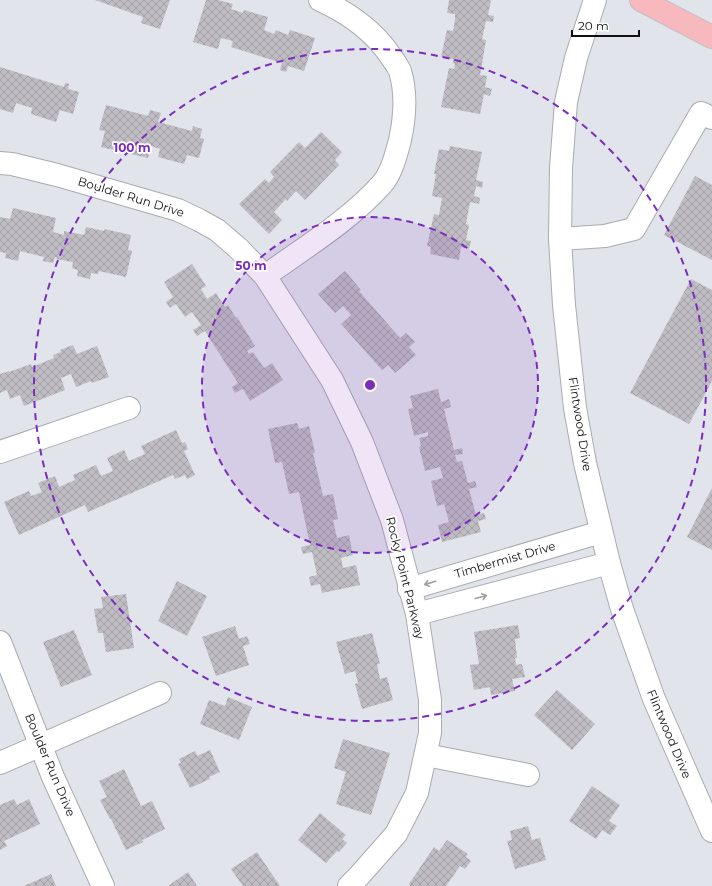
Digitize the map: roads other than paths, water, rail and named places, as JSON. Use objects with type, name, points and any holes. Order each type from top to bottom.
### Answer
[{"type":"main road","points":[[641,0],[712,38]]},
{"type":"street","points":[[265,276],[337,224],[365,201],[383,183],[396,158],[402,132],[405,108],[399,70],[387,51],[373,34],[346,14],[320,0]]},
{"type":"street","name":"Flintwood Drive","points":[[595,0],[576,58],[566,102],[561,168],[560,239],[564,305],[575,408],[585,463],[601,532],[622,609],[654,699],[712,831]]},
{"type":"street","points":[[560,239],[605,236],[634,229],[701,113],[712,118]]},
{"type":"street","name":"Boulder Run Drive","points":[[0,163],[12,164],[57,175],[178,210],[217,230],[238,248],[265,276]]},
{"type":"street","name":"Rocky Point Parkway","points":[[265,276],[332,380],[362,442],[392,520],[417,614],[430,700],[430,732],[417,793],[396,834],[349,886]]},
{"type":"street","points":[[0,452],[129,408]]},
{"type":"street","name":"Timbermist Drive","points":[[409,588],[601,532]]},
{"type":"street","points":[[417,614],[609,563]]},
{"type":"street","name":"Boulder Run Drive","points":[[0,642],[52,777],[104,886]]},
{"type":"street","points":[[0,763],[160,693]]},
{"type":"street","points":[[426,754],[528,775]]}]
